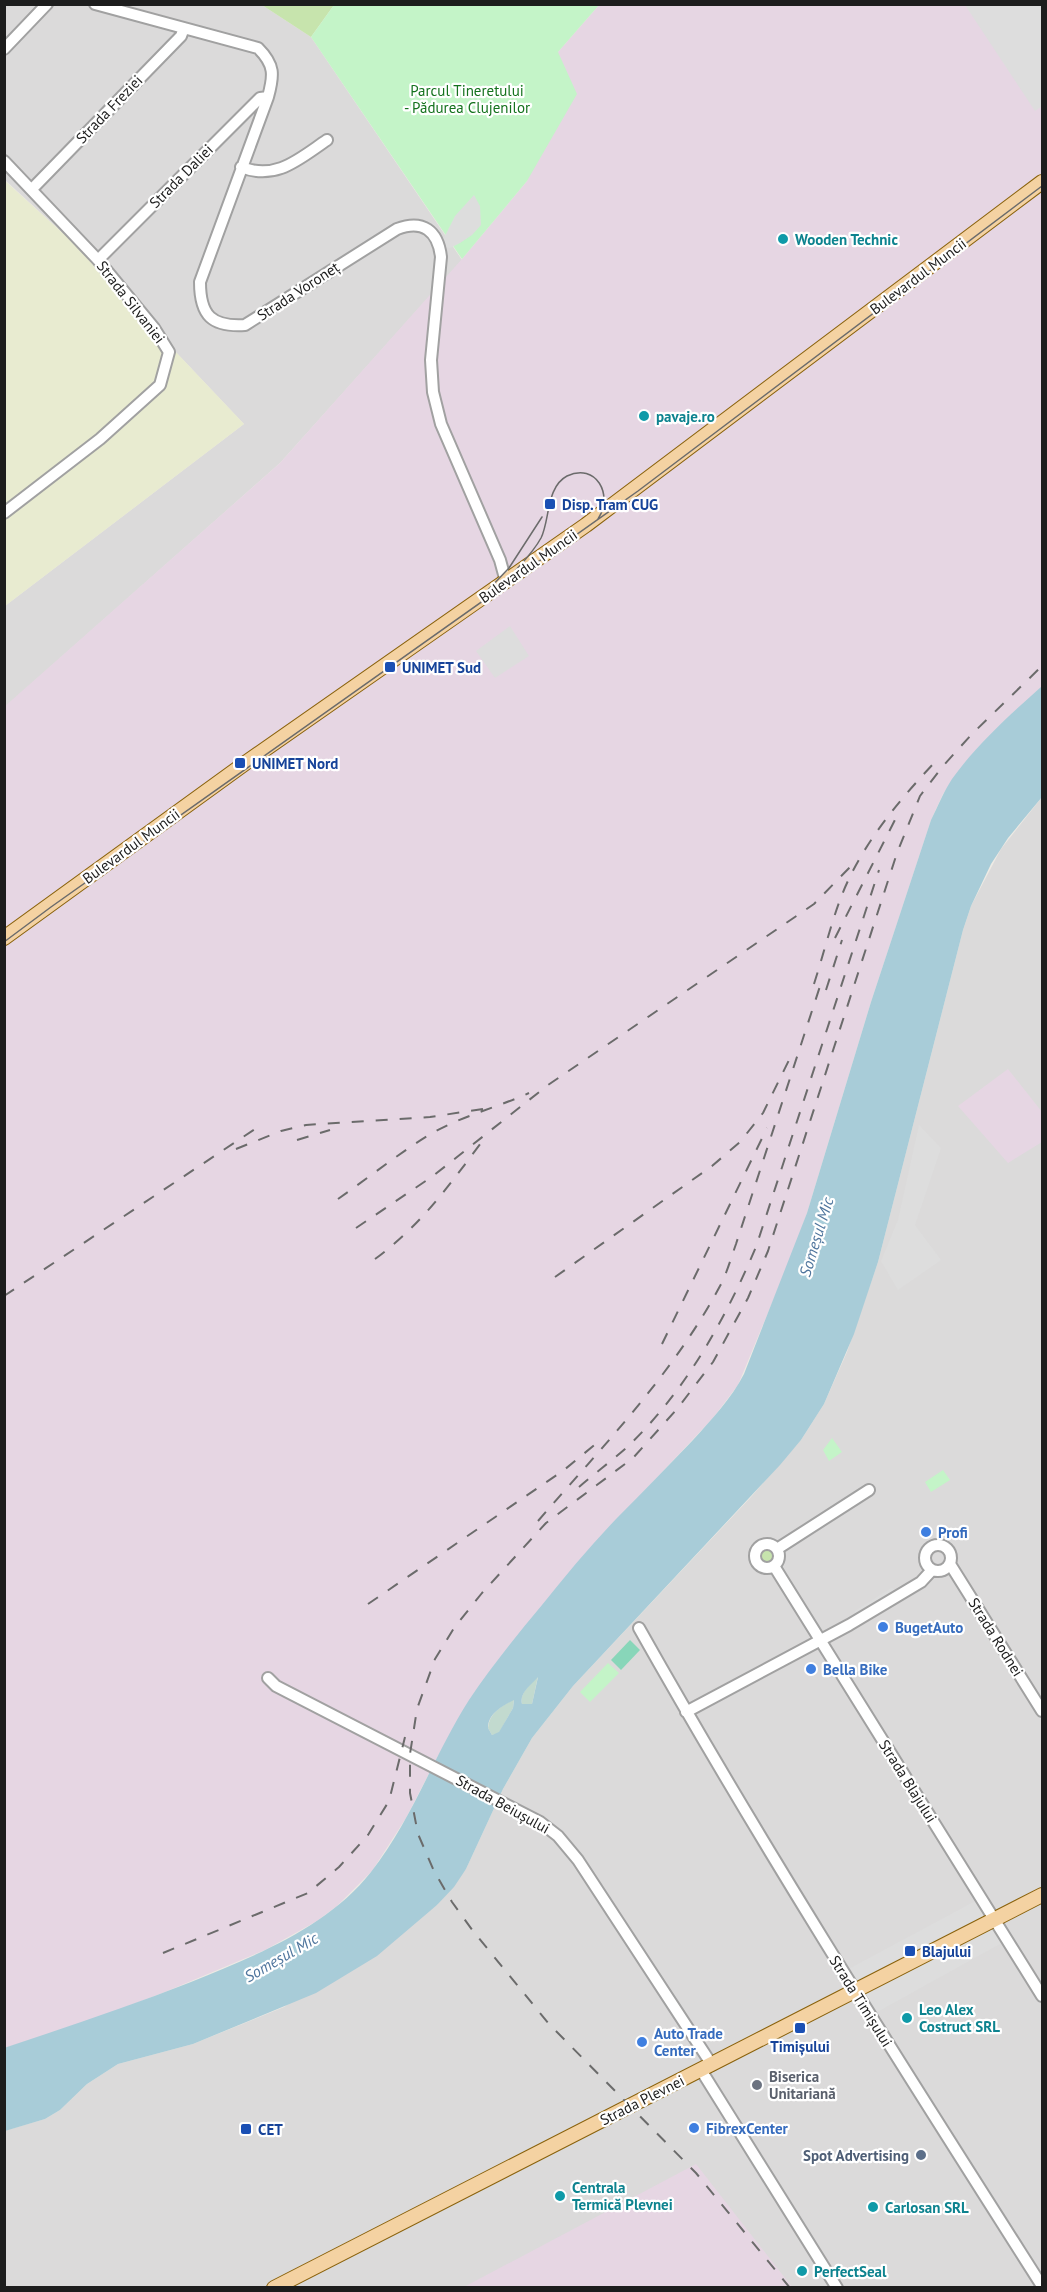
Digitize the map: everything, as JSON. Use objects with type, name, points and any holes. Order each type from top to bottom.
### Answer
[{"type":"main road","name":"Bulevardul Muncii","points":[[4,938],[244,764],[600,515],[1042,182]]},
{"type":"main road","name":"Strada Plevnei","points":[[274,2288],[1042,1895]]},
{"type":"street","points":[[4,49],[47,4]]},
{"type":"street","name":"Strada Voroneț","points":[[95,4],[258,48],[272,67],[272,82],[268,97],[200,282],[200,296],[208,315],[226,326],[245,325],[397,229],[407,225],[418,225],[427,229],[435,237],[440,246],[441,257],[431,360],[433,392],[441,424],[500,560],[506,582]]},
{"type":"street","name":"Strada Freziei","points":[[32,189],[182,36],[184,28]]},
{"type":"street","name":"Strada Daliei","points":[[98,260],[260,98],[268,97]]},
{"type":"street","points":[[241,167],[254,172],[270,172],[286,167],[327,140]]},
{"type":"street","name":"Strada Silvaniei","points":[[4,161],[98,260],[170,352],[160,385],[100,439],[4,513]]},
{"type":"street","name":"Strada Blajului","points":[[869,1490],[777,1549],[765,1544],[758,1548],[755,1555],[756,1563],[762,1568],[774,1566],[1042,1996]]},
{"type":"street","points":[[933,1546],[947,1549],[951,1556],[950,1564],[940,1571],[932,1570],[925,1558],[928,1551],[933,1546]]},
{"type":"street","points":[[774,1566],[779,1556],[777,1549]]},
{"type":"street","name":"Strada Rodnei","points":[[950,1564],[1042,1711]]},
{"type":"street","points":[[686,1712],[821,1641],[921,1582],[932,1570]]},
{"type":"street","name":"Strada Timișului","points":[[639,1628],[686,1712],[854,1991],[1042,2286]]},
{"type":"street","name":"Strada Beiușului","points":[[268,1678],[282,1689],[540,1821],[558,1836],[578,1860],[706,2068],[837,2288]]},
{"type":"shaded area","points":[[5,5],[262,5],[311,37],[462,260],[280,463],[5,707],[5,606],[244,424],[66,236],[5,180]]},
{"type":"shaded area","points":[[599,5],[1042,5],[1042,686],[978,748],[961,768],[943,794],[931,820],[871,1002],[807,1213],[738,1385],[713,1418],[586,1553],[496,1663],[438,1756],[406,1818],[372,1871],[337,1906],[317,1921],[265,1950],[76,2026],[5,2048],[4,707],[280,463],[462,259],[527,181],[558,52]]},
{"type":"shaded area","points":[[965,5],[1042,5],[1042,106],[1035,111]]},
{"type":"shaded area","points":[[474,195],[480,206],[481,225],[460,243],[450,248],[440,246],[455,216]]},
{"type":"shaded area","points":[[510,626],[529,656],[495,678],[476,651]]},
{"type":"shaded area","points":[[1042,797],[1042,2287],[5,2287],[4,2131],[45,2119],[60,2110],[87,2084],[118,2064],[193,2044],[284,2007],[437,1905],[466,1869],[503,1789],[532,1738],[573,1686],[750,1498],[801,1440],[824,1404],[847,1352],[878,1262],[971,906],[1001,849]]},
{"type":"shaded area","points":[[1008,1069],[1042,1112],[1042,1142],[1008,1163],[958,1106]]},
{"type":"shaded area","points":[[919,1125],[941,1148],[915,1225],[941,1260],[898,1290],[881,1261],[898,1220]]},
{"type":"shaded area","points":[[891,1588],[900,1591],[854,1619],[855,1611]]},
{"type":"shaded area","points":[[981,1898],[1007,1940],[870,2016],[843,1972]]},
{"type":"shaded area","points":[[696,2164],[792,2287],[464,2287]]},
{"type":"green space","points":[[262,5],[334,5],[311,37]]},
{"type":"green space","name":"Parcul Tineretului - Pădurea Clujenilor","points":[[334,5],[599,5],[558,52],[577,94],[527,181],[462,259],[311,37]]},
{"type":"green space","points":[[4,180],[66,236],[244,424],[5,606]]},
{"type":"green space","points":[[832,1438],[842,1452],[829,1461],[823,1450]]},
{"type":"green space","points":[[943,1470],[950,1480],[931,1492],[925,1482]]},
{"type":"green space","points":[[764,1549],[770,1549],[774,1556],[770,1563],[764,1563],[760,1559],[760,1553]]},
{"type":"green space","points":[[630,1640],[640,1650],[621,1670],[611,1660]]},
{"type":"green space","points":[[608,1663],[619,1673],[590,1702],[580,1692]]},
{"type":"green space","points":[[538,1676],[532,1704],[522,1704],[524,1692]]},
{"type":"green space","points":[[514,1699],[513,1708],[499,1733],[492,1735],[488,1728],[491,1718],[497,1710]]},
{"type":"water","name":"Someșul Mic","points":[[1042,686],[1042,797],[1008,838],[991,864],[971,906],[878,1262],[854,1334],[824,1404],[801,1440],[573,1686],[532,1738],[503,1789],[466,1869],[454,1887],[437,1905],[377,1956],[316,1993],[193,2044],[118,2064],[87,2084],[60,2110],[45,2119],[5,2131],[4,2048],[145,1999],[240,1962],[312,1924],[354,1891],[386,1852],[399,1831],[456,1721],[495,1663],[588,1549],[693,1440],[733,1392],[744,1374],[807,1213],[871,1002],[931,820],[949,784],[962,766],[995,730]],"holes":[[[538,1677],[532,1704],[522,1704],[522,1696]],[[514,1700],[513,1708],[499,1732],[492,1735],[488,1728],[490,1719],[500,1708]]]},
{"type":"tram line","points":[[4,942],[638,491],[1042,186]]},
{"type":"tram line","points":[[515,571],[541,538],[555,488],[567,476],[586,473],[599,483],[604,500],[598,519]]},
{"type":"tram line","points":[[487,591],[509,568],[542,517]]},
{"type":"railway","points":[[790,2288],[696,2173],[549,2024],[452,1902],[434,1871],[418,1834],[410,1793],[410,1754],[417,1709],[435,1659],[454,1628],[482,1593],[546,1523],[633,1458],[677,1409],[713,1362],[748,1298],[768,1251],[897,853],[920,796],[972,734],[1042,666]]},
{"type":"railway","points":[[814,984],[840,900],[858,862],[894,809],[936,761]]},
{"type":"railway","points":[[835,938],[899,812]]},
{"type":"railway","points":[[356,1228],[433,1176],[548,1085],[814,904],[851,866]]},
{"type":"railway","points":[[579,1487],[625,1449],[666,1404],[701,1355],[731,1302],[756,1247],[879,870]]},
{"type":"railway","points":[[826,990],[842,940]]},
{"type":"railway","points":[[538,1521],[612,1437],[659,1379],[681,1349],[720,1286],[727,1271],[823,977]]},
{"type":"railway","points":[[555,1277],[712,1166],[740,1142],[763,1113],[790,1058]]},
{"type":"railway","points":[[338,1199],[429,1135],[529,1093]]},
{"type":"railway","points":[[236,1149],[281,1131],[306,1125],[430,1117],[483,1109]]},
{"type":"railway","points":[[4,1296],[261,1125]]},
{"type":"railway","points":[[662,1344],[767,1128]]},
{"type":"railway","points":[[297,1140],[330,1130]]},
{"type":"railway","points":[[375,1259],[420,1219],[481,1143]]},
{"type":"railway","points":[[368,1604],[564,1470],[598,1442]]},
{"type":"railway","points":[[163,1953],[308,1893],[339,1867],[368,1835],[389,1801],[405,1737]]},
{"type":"place","name":"Wooden Technic","points":[[783,239]]},
{"type":"place","name":"pavaje.ro","points":[[644,416]]},
{"type":"place","name":"Disp. Tram CUG","points":[[550,504]]},
{"type":"place","name":"UNIMET Sud","points":[[390,667]]},
{"type":"place","name":"UNIMET Nord","points":[[240,763]]},
{"type":"place","name":"Profi","points":[[926,1532]]},
{"type":"place","name":"BugetAuto","points":[[883,1627]]},
{"type":"place","name":"Bella Bike","points":[[811,1669]]},
{"type":"place","name":"Blajului","points":[[910,1951]]},
{"type":"place","name":"Leo Alex Costruct SRL","points":[[907,2018]]},
{"type":"place","name":"Timișului","points":[[800,2028]]},
{"type":"place","name":"Auto Trade Center","points":[[642,2042]]},
{"type":"place","name":"Biserica Unitariană","points":[[757,2085]]},
{"type":"place","name":"FibrexCenter","points":[[694,2128]]},
{"type":"place","name":"CET","points":[[246,2129]]},
{"type":"place","name":"Spot Advertising","points":[[921,2155]]},
{"type":"place","name":"Centrala Termică Plevnei","points":[[560,2196]]},
{"type":"place","name":"Carlosan SRL","points":[[873,2207]]},
{"type":"place","name":"PerfectSeal","points":[[802,2271]]}]
